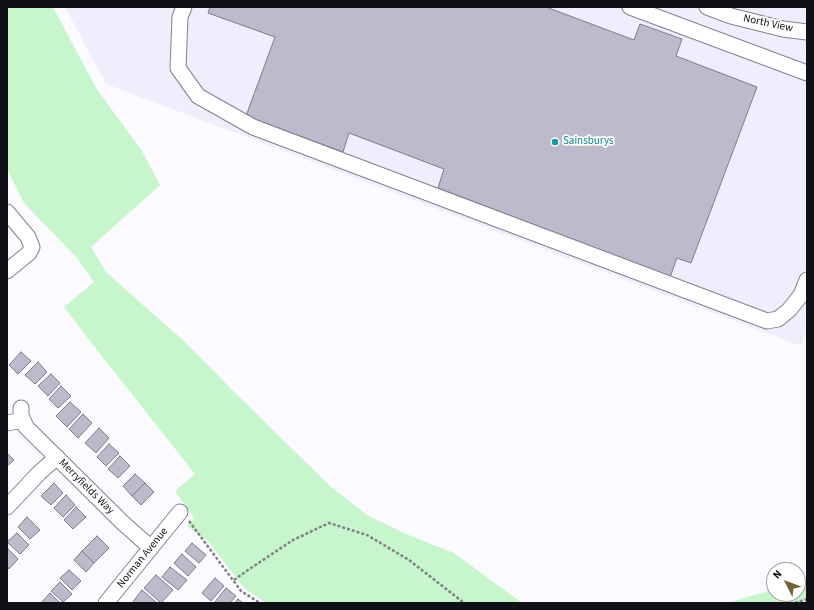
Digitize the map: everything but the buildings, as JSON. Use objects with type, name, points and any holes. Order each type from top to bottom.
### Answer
[{"type":"street","points":[[184,7],[180,18],[178,68],[198,96],[253,127],[767,321],[778,319],[789,310],[801,294],[807,280]]},
{"type":"street","points":[[630,7],[807,73]]},
{"type":"street","name":"North View","points":[[707,7],[739,18],[783,29],[807,32]]},
{"type":"street","points":[[7,212],[31,241],[32,248],[29,253],[7,271]]},
{"type":"street","points":[[21,408],[21,415],[24,423]]},
{"type":"street","points":[[7,423],[18,421],[24,423]]},
{"type":"street","name":"Merryfields Way","points":[[24,423],[123,523],[151,548]]},
{"type":"street","points":[[7,507],[39,473],[57,457]]},
{"type":"street","name":"Norman Avenue","points":[[106,603],[180,512]]},
{"type":"path","points":[[180,512],[188,519],[241,591],[260,603]]},
{"type":"path","points":[[234,580],[293,540],[329,523],[367,535],[409,560],[464,603]]},
{"type":"path","points":[[795,603],[807,598]]},
{"type":"shaded area","points":[[65,7],[807,7],[807,328],[801,346],[106,84]]},
{"type":"green space","points":[[7,7],[53,7],[96,88],[142,151],[160,185],[91,247],[107,273],[186,343],[330,486],[367,515],[406,534],[454,553],[522,603],[266,603],[244,588],[208,541],[187,526],[194,518],[175,491],[195,474],[64,307],[94,282],[77,258],[24,203],[7,169]]},
{"type":"green space","points":[[806,578],[807,603],[728,603],[766,591],[766,602],[806,602]]},
{"type":"place","name":"Sainsburys","points":[[555,142]]}]
